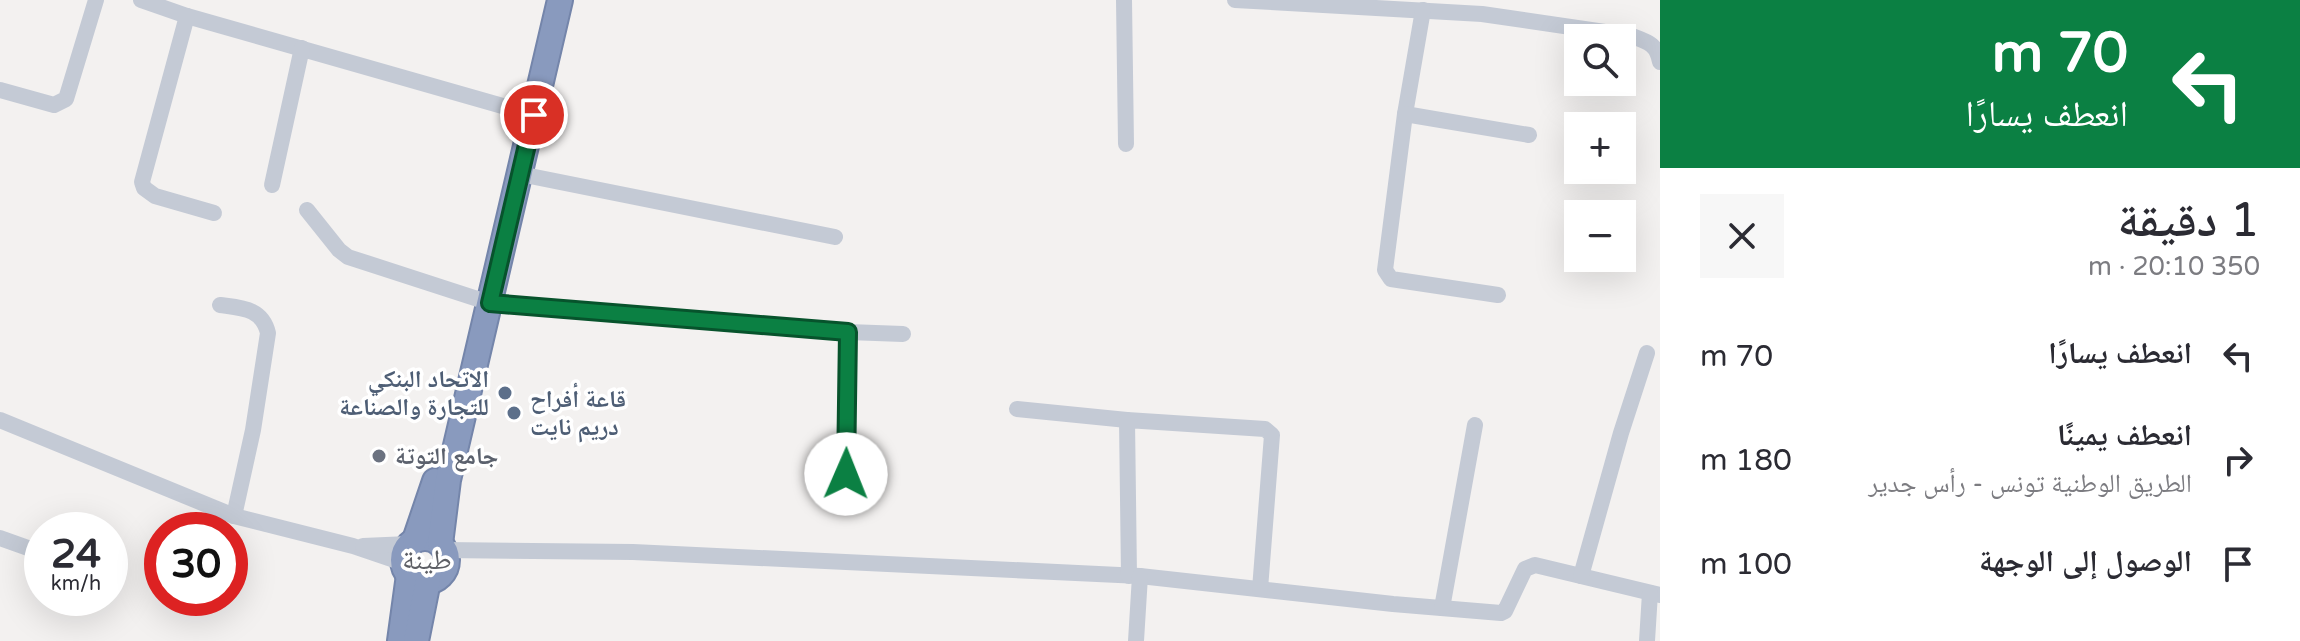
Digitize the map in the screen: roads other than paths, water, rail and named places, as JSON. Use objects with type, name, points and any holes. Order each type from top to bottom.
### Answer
[{"type":"highway","points":[[400,641],[413,561],[520,174],[547,0]]},
{"type":"highway","points":[[413,561],[435,579],[444,569],[442,547],[448,480],[484,301],[528,114],[560,0]]},
{"type":"highway","points":[[416,641],[413,561],[428,538],[442,547]]},
{"type":"street","points":[[0,90],[54,105],[66,99],[96,0]]},
{"type":"street","points":[[141,0],[171,5],[187,16],[528,114]]},
{"type":"street","points":[[1124,0],[1126,144]]},
{"type":"street","points":[[1235,0],[1482,14],[1632,36],[1652,44],[1658,50],[1660,62]]},
{"type":"street","points":[[1423,10],[1405,114],[1386,275],[1391,279],[1498,295]]},
{"type":"street","points":[[187,16],[142,182],[144,188],[155,196],[214,213]]},
{"type":"street","points":[[272,185],[302,48]]},
{"type":"street","points":[[1405,114],[1529,135]]},
{"type":"street","points":[[520,174],[835,237]]},
{"type":"street","points":[[307,210],[348,257],[484,301],[903,334]]},
{"type":"street","points":[[220,305],[254,312],[265,322],[268,333],[253,430],[235,512]]},
{"type":"street","points":[[846,474],[848,332]]},
{"type":"street","points":[[1581,576],[1647,353]]},
{"type":"street","points":[[1017,409],[1265,429],[1271,433],[1260,589]]},
{"type":"street","points":[[0,420],[224,512]]},
{"type":"street","points":[[1127,420],[1136,641]]},
{"type":"street","points":[[1442,608],[1475,425]]},
{"type":"street","points":[[248,520],[413,561]]},
{"type":"street","points":[[0,538],[24,547]]},
{"type":"street","points":[[442,547],[619,552],[1134,576],[1503,612],[1525,569],[1535,565],[1655,594],[1647,641]]},
{"type":"place","name":"الاتحاد البنكي للتجارة والصناعة","points":[[505,393]]},
{"type":"place","name":"قاعة أفراح دريم نايت","points":[[514,413]]},
{"type":"place","name":"جامع التوتة","points":[[379,456]]},
{"type":"district","name":"طينة","points":[[427,560]]}]
